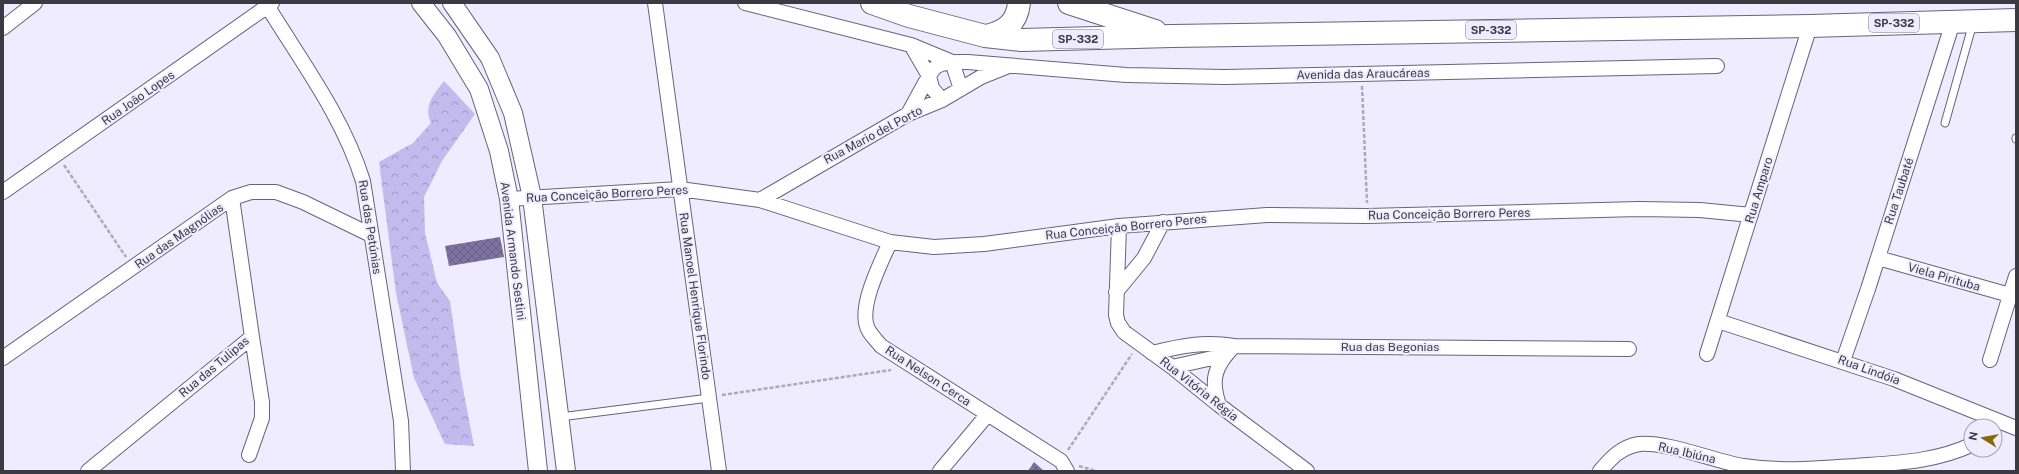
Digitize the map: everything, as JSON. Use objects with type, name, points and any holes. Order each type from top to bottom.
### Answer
[{"type":"main road","name":"SP-332","points":[[872,3],[909,16],[985,36],[1037,40],[1172,36],[1810,26],[2016,20]]},
{"type":"main road","points":[[985,36],[1000,33],[1010,26],[1015,18],[1019,3]]},
{"type":"main road","name":"SP-332","points":[[1074,4],[1172,36]]},
{"type":"street","points":[[3,28],[35,3]]},
{"type":"street","name":"Avenida Armando Sestini","points":[[421,3],[448,36],[479,89],[499,151],[509,199],[538,471]]},
{"type":"street","name":"Rua Manoel Henrique Florindo","points":[[655,3],[719,471]]},
{"type":"street","points":[[745,3],[911,45],[952,62],[956,69],[961,90]]},
{"type":"street","name":"Rua João Lopes","points":[[3,192],[270,5]]},
{"type":"street","name":"Rua das Petúnias","points":[[270,5],[339,120],[354,152],[363,181],[401,422],[403,471]]},
{"type":"street","name":"Avenida Armando Sestini","points":[[455,5],[490,58],[502,84],[512,112],[532,197],[566,471]]},
{"type":"street","name":"Rua Taubaté","points":[[1843,361],[1878,258],[1963,21]]},
{"type":"street","name":"Rua Amparo","points":[[1707,354],[1810,26]]},
{"type":"street","points":[[911,45],[929,76],[932,88],[942,100]]},
{"type":"street","points":[[908,114],[936,66],[952,62]]},
{"type":"street","name":"Avenida das Araucáreas","points":[[952,62],[1134,75],[1225,77],[1717,66]]},
{"type":"street","name":"Rua Mario del Porto","points":[[760,200],[908,114],[942,100],[995,71],[1010,66]]},
{"type":"street","name":"Rua Conceição Borrero Peres","points":[[509,199],[680,188],[760,200],[890,242],[934,247],[984,244],[1119,226],[1267,215],[1368,216],[1639,209],[1700,210],[1751,215]]},
{"type":"street","name":"Rua das Magnólias","points":[[3,358],[232,198],[251,192],[276,192],[303,202],[371,235]]},
{"type":"street","name":"Rua das Tulipas","points":[[88,471],[252,336],[232,198]]},
{"type":"street","points":[[1116,292],[1144,258],[1163,222]]},
{"type":"street","name":"Rua Vitória Régia","points":[[1119,226],[1116,315],[1118,323],[1124,332],[1307,471]]},
{"type":"street","name":"Rua Nelson Cerca","points":[[890,242],[878,268],[866,307],[866,322],[869,331],[881,346],[988,414],[1064,466]]},
{"type":"street","name":"Viela Pirituba","points":[[1878,258],[2010,295]]},
{"type":"street","points":[[1990,360],[2016,276]]},
{"type":"street","name":"Rua Lindóia","points":[[1718,321],[1894,379],[1983,418]]},
{"type":"street","points":[[250,455],[262,418],[262,402],[252,336]]},
{"type":"street","name":"Rua das Begonias","points":[[1152,352],[1199,343],[1215,343],[1230,350]]},
{"type":"street","name":"Rua das Begonias","points":[[1172,367],[1230,350],[1629,349]]},
{"type":"street","points":[[1219,405],[1214,383],[1216,372],[1230,350]]},
{"type":"street","points":[[940,471],[988,414]]},
{"type":"street","name":"Rua Lindóia","points":[[2003,426],[2016,428]]},
{"type":"street","name":"Rua Ibiúna","points":[[1600,471],[1609,459],[1623,448],[1640,444],[1664,446],[1743,466],[1804,470],[1928,459],[1963,448]]},
{"type":"lane","points":[[1945,123],[1963,21]]},
{"type":"lane","points":[[560,418],[708,398]]},
{"type":"path","points":[[1362,75],[1368,216]]},
{"type":"path","points":[[57,154],[134,267]]},
{"type":"path","points":[[1064,466],[1138,344]]},
{"type":"path","points":[[708,398],[913,366]]},
{"type":"green space","points":[[444,81],[475,114],[442,161],[424,197],[425,233],[437,283],[450,301],[461,378],[474,446],[445,444],[414,378],[396,293],[379,162],[413,143],[431,123],[428,111],[429,106],[433,96]]},
{"type":"building","points":[[500,237],[504,257],[449,266],[445,246]]},
{"type":"building","points":[[1034,462],[1044,471],[1028,471]]}]
